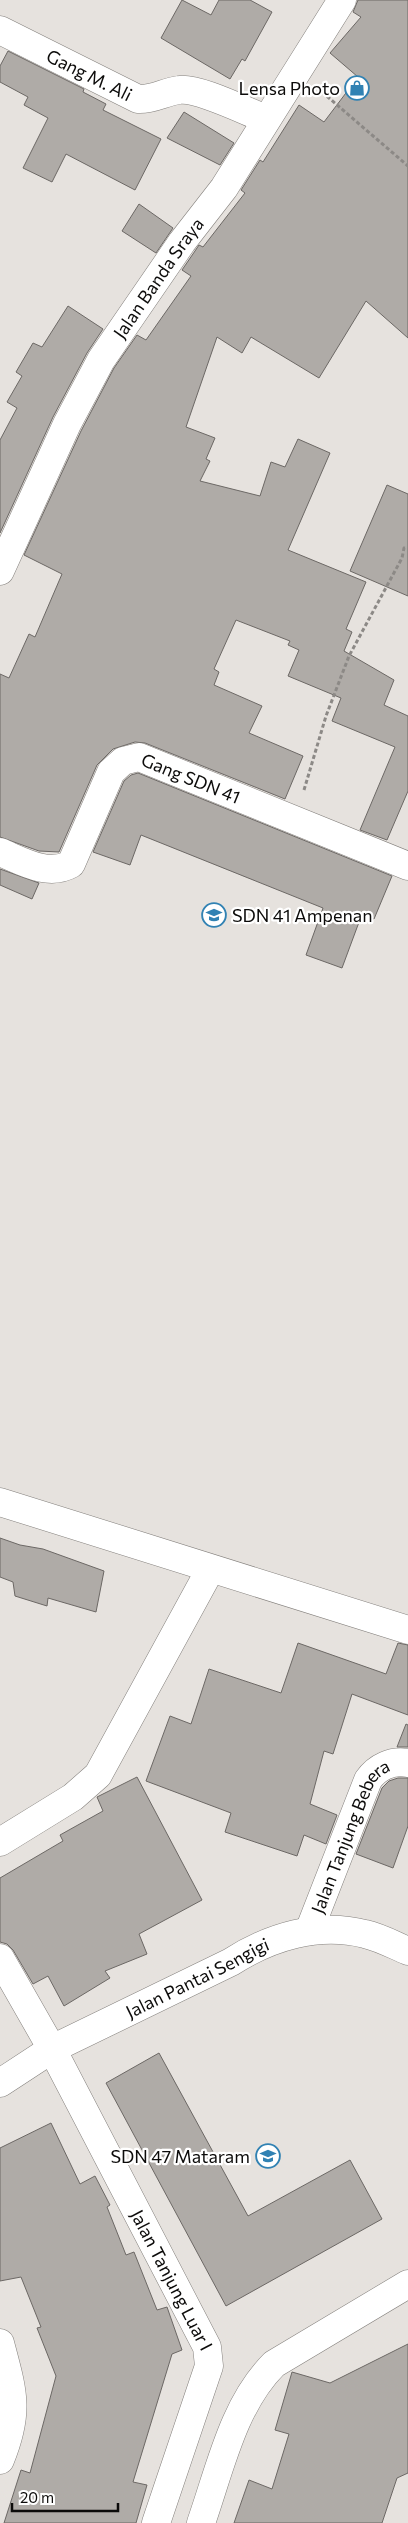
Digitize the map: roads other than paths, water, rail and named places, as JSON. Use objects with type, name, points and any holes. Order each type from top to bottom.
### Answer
[{"type":"street","name":"Jalan Banda Sraya","points":[[1,566],[67,424],[101,360],[176,250],[224,188],[342,0]]},
{"type":"street","name":"Gang M. Ali","points":[[0,30],[138,99],[147,99],[180,90],[195,92],[266,119]]},
{"type":"street","name":"Gang SDN 41","points":[[0,852],[49,870],[63,869],[71,864],[111,772],[118,764],[133,758],[149,760],[295,822],[408,866]]},
{"type":"street","points":[[0,1502],[210,1570],[408,1630]]},
{"type":"street","points":[[0,1842],[73,1797],[98,1775],[210,1570]]},
{"type":"street","name":"Jalan Tanjung Bebera","points":[[309,1931],[368,1780],[377,1770],[388,1764],[401,1761],[408,1762]]},
{"type":"street","name":"Jalan Pantai Sengigi","points":[[0,2083],[52,2049],[268,1942],[309,1931],[347,1931],[366,1934],[408,1951]]},
{"type":"street","name":"Jalan Tanjung Luar I","points":[[0,1958],[52,2049],[207,2347],[209,2366],[156,2523]]},
{"type":"street","points":[[201,2523],[243,2405],[257,2381],[274,2364],[408,2284]]},
{"type":"street","points":[[0,2343],[10,2377],[14,2412],[11,2430],[0,2460]]},
{"type":"place","name":"Lensa Photo","points":[[357,88]]},
{"type":"place","name":"SDN 41 Ampenan","points":[[214,915]]},
{"type":"place","name":"SDN 47 Mataram","points":[[268,2156]]}]
